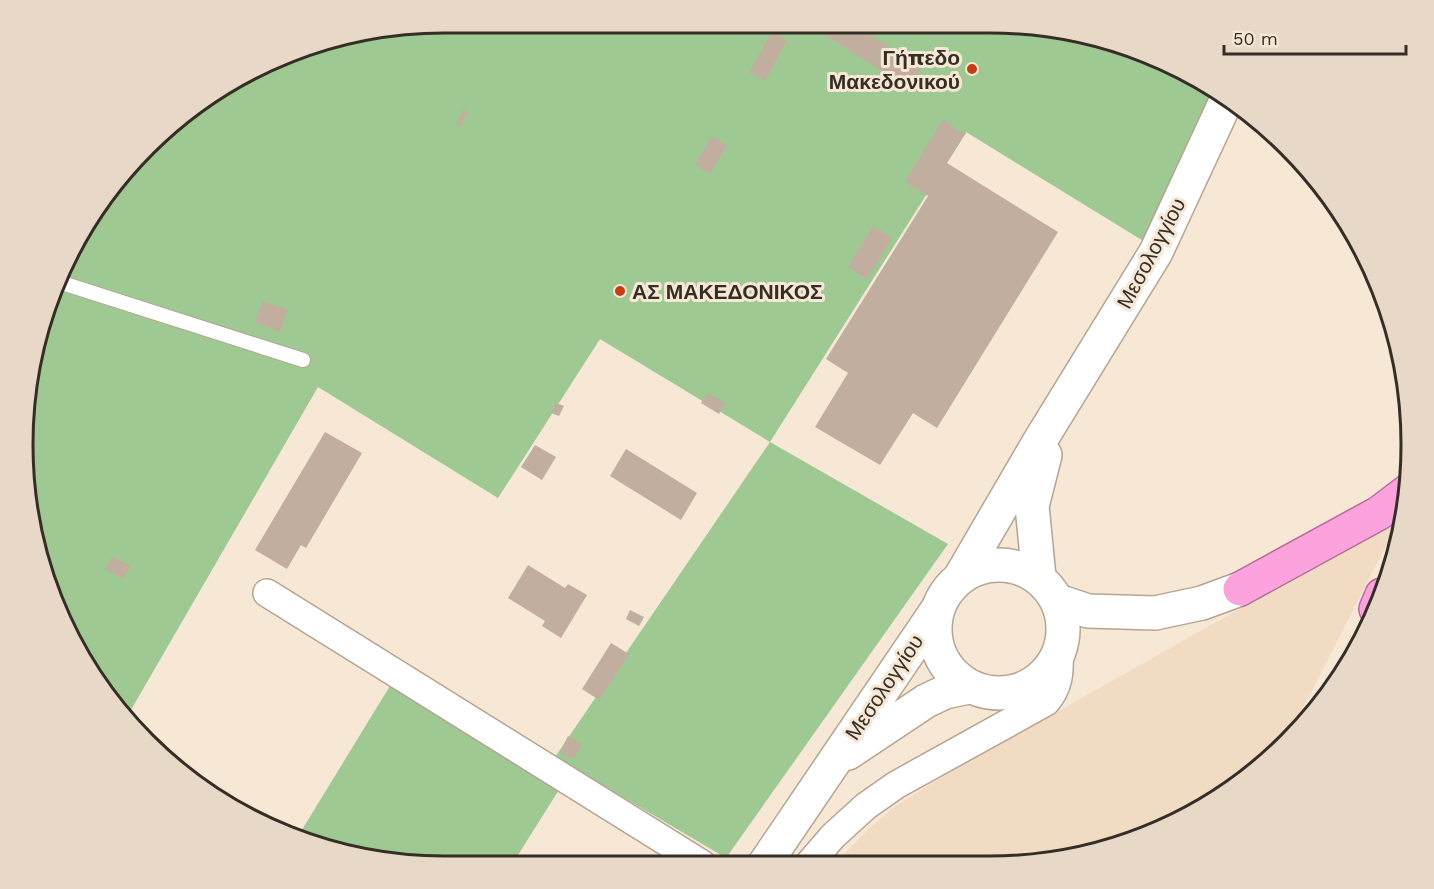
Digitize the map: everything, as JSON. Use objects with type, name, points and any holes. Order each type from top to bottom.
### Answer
[{"type":"highway","points":[[1240,589],[1379,513],[1397,499]]},
{"type":"street","name":"Μεσολογγίου","points":[[961,576],[1156,252],[1224,106]]},
{"type":"street","name":"Μεσολογγίου","points":[[1048,589],[1032,506],[1045,455],[1064,402]]},
{"type":"street","points":[[1059,653],[1050,669],[1037,681],[1021,690],[1004,694],[969,687],[944,664],[933,632],[937,610],[946,591],[961,576],[980,567],[1000,564],[1021,567],[1048,589],[1088,611],[1155,613],[1202,603],[1240,589]]},
{"type":"street","points":[[816,856],[833,836],[866,806],[896,786],[1046,702],[1053,694],[1057,682],[1063,618],[1048,589]]},
{"type":"street","points":[[267,593],[689,856]]},
{"type":"street","name":"Μεσολογγίου","points":[[769,856],[937,610]]},
{"type":"street","name":"Μεσολογγίου","points":[[832,765],[926,701],[945,692],[969,687]]},
{"type":"lane","points":[[65,284],[303,360]]},
{"type":"shaded area","points":[[1393,522],[1390,537],[1295,720],[1261,754],[1218,787],[1195,801],[1147,825],[1070,848],[990,856],[842,856],[893,808],[937,780]]},
{"type":"green space","points":[[990,33],[1043,37],[1096,47],[1172,75],[1217,101],[1145,242],[966,132],[770,442],[600,339],[498,498],[318,387],[131,711],[102,673],[75,627],[47,551],[37,498],[33,444],[41,364],[55,312],[75,262],[118,194],[135,173],[173,135],[216,102],[262,75],[338,47],[418,34]]},
{"type":"green space","points":[[770,442],[948,544],[727,856],[723,856],[555,757]]},
{"type":"green space","points":[[393,681],[562,785],[517,856],[444,856],[391,852],[338,842],[302,830]]},
{"type":"building","points":[[771,33],[787,40],[765,81],[749,72]]},
{"type":"building","points":[[822,33],[867,33],[922,67],[909,88]]},
{"type":"building","points":[[463,110],[468,112],[460,127],[456,124]]},
{"type":"building","points":[[943,119],[958,131],[966,133],[947,163],[1058,232],[937,428],[913,413],[880,465],[815,427],[848,373],[826,359],[928,196],[905,182]]},
{"type":"building","points":[[712,136],[727,145],[710,174],[695,165]]},
{"type":"building","points":[[873,226],[892,238],[867,279],[848,267]]},
{"type":"building","points":[[263,301],[288,310],[279,332],[255,322]]},
{"type":"building","points":[[708,393],[725,403],[719,414],[701,403]]},
{"type":"building","points":[[556,403],[564,406],[559,416],[551,413]]},
{"type":"building","points":[[325,432],[362,453],[306,548],[301,545],[287,569],[255,550]]},
{"type":"building","points":[[535,445],[556,457],[542,480],[521,467]]},
{"type":"building","points":[[626,449],[697,493],[681,520],[610,476]]},
{"type":"building","points":[[113,556],[130,566],[123,579],[105,569]]},
{"type":"building","points":[[528,565],[565,588],[568,584],[587,595],[561,638],[542,626],[545,621],[508,598]]},
{"type":"building","points":[[630,610],[644,617],[639,626],[626,619]]},
{"type":"building","points":[[611,643],[629,654],[599,700],[582,689]]},
{"type":"building","points":[[568,736],[582,744],[573,759],[560,752]]},
{"type":"place","name":"Γήπεδο Μακεδονικού","points":[[972,69]]},
{"type":"place","name":"ΑΣ ΜΑΚΕΔΟΝΙΚΟΣ","points":[[620,291]]}]
